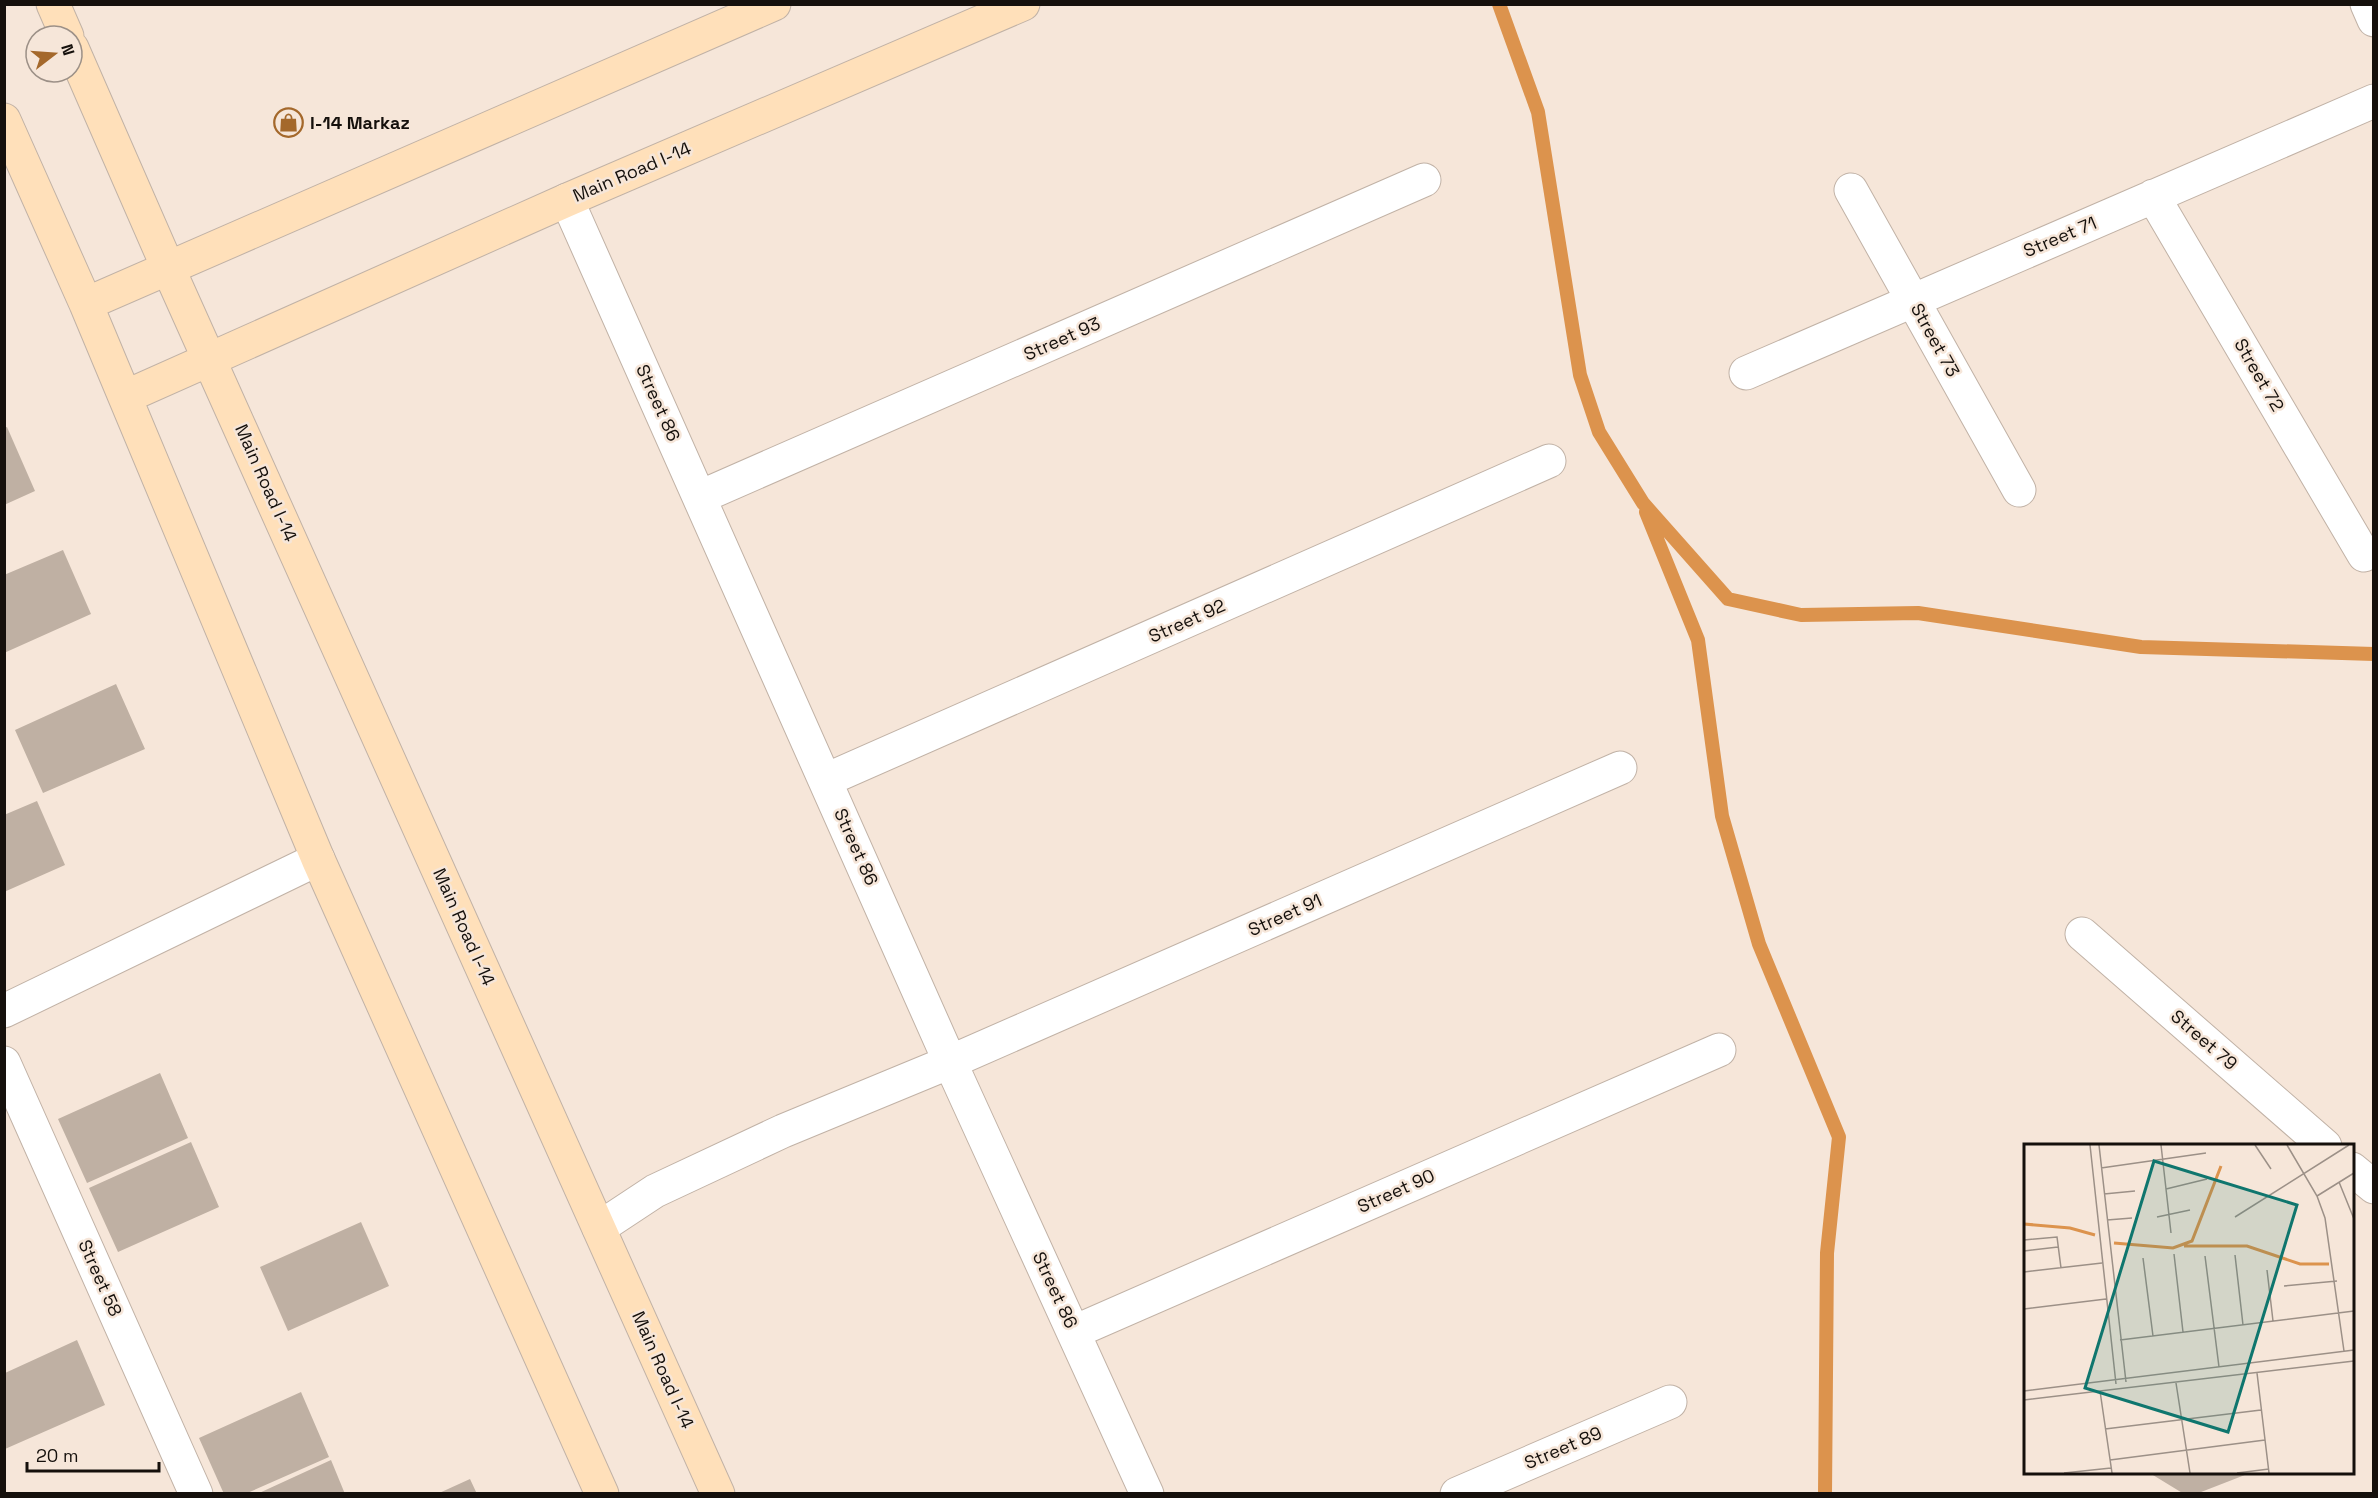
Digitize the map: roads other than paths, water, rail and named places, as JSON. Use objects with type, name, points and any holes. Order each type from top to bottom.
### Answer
[{"type":"main road","points":[[53,4],[62,24]]},
{"type":"main road","points":[[86,304],[169,270],[774,4]]},
{"type":"main road","name":"Main Road I-14","points":[[125,397],[567,200],[1023,4]]},
{"type":"main road","name":"Main Road I-14","points":[[84,75],[718,1494]]},
{"type":"main road","points":[[4,120],[12,159],[86,304],[318,860],[602,1494]]},
{"type":"street","points":[[2367,4],[2373,20]]},
{"type":"street","name":"Street 71","points":[[1746,373],[2373,101]]},
{"type":"street","name":"Street 93","points":[[700,497],[1424,180]]},
{"type":"street","name":"Street 73","points":[[1851,190],[2019,490]]},
{"type":"street","name":"Street 72","points":[[2153,196],[2364,555]]},
{"type":"street","name":"Street 86","points":[[567,200],[950,1062],[1147,1494]]},
{"type":"street","name":"Street 92","points":[[826,780],[1549,461]]},
{"type":"street","name":"Street 91","points":[[599,1228],[656,1191],[783,1131],[950,1062],[1620,768]]},
{"type":"street","points":[[4,1011],[318,860]]},
{"type":"street","name":"Street 79","points":[[2082,934],[2323,1144]]},
{"type":"street","name":"Street 90","points":[[1074,1332],[1719,1050]]},
{"type":"street","name":"Street 58","points":[[4,1063],[196,1494]]},
{"type":"street","points":[[2354,1171],[2373,1187]]},
{"type":"street","name":"Street 89","points":[[1456,1494],[1670,1402]]},
{"type":"waterway","points":[[1499,4],[1538,112],[1580,375],[1599,432],[1643,503],[1728,599],[1801,615],[1918,613],[2141,647],[2374,654]]},
{"type":"waterway","points":[[1646,512],[1698,640],[1722,816],[1759,944],[1839,1137],[1827,1253],[1825,1494]]},
{"type":"place","name":"I-14 Markaz","points":[[289,123]]}]
